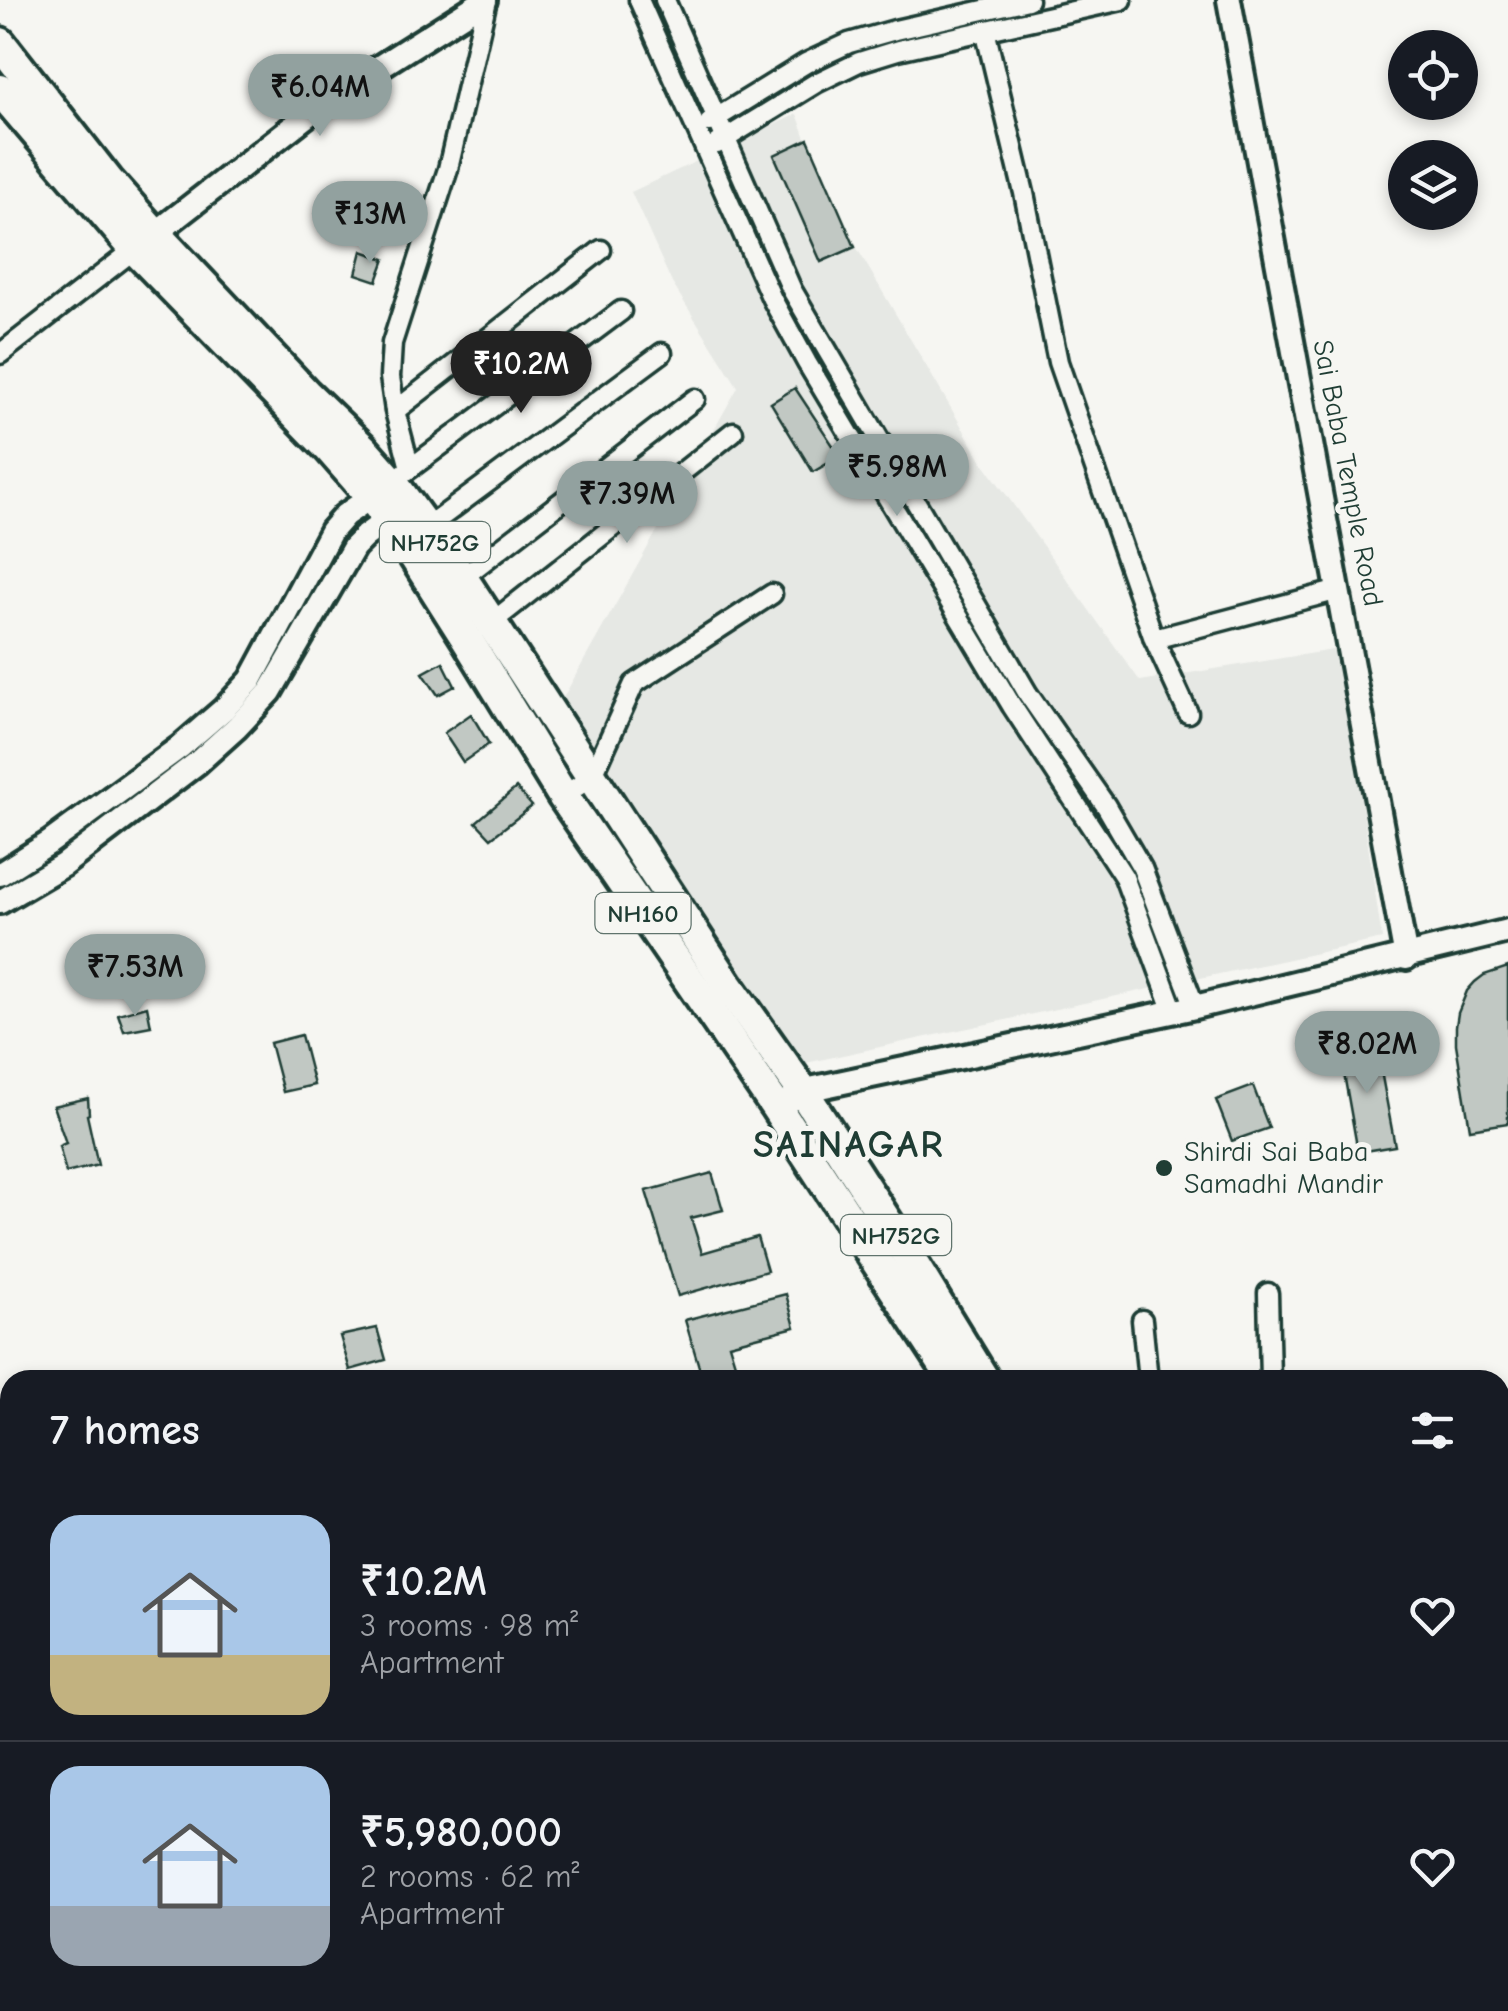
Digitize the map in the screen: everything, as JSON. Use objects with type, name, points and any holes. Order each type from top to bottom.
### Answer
[{"type":"highway","points":[[0,43],[108,181],[145,241]]},
{"type":"highway","name":"NH160","points":[[0,90],[145,241],[316,434],[399,500],[478,657],[564,796],[776,1107],[947,1370]]},
{"type":"highway","name":"NH752G","points":[[399,500],[462,578],[727,984],[804,1093],[978,1370]]},
{"type":"street","points":[[0,354],[328,100],[486,0]]},
{"type":"street","points":[[399,500],[390,377],[392,342],[448,168],[486,0]]},
{"type":"street","points":[[639,0],[772,299],[1012,706],[1124,878],[1184,1009]]},
{"type":"street","points":[[665,0],[792,290],[826,352],[1028,694],[1106,806],[1142,868],[1184,1009]]},
{"type":"street","points":[[697,131],[806,63],[850,43],[1028,0]]},
{"type":"street","points":[[706,151],[816,82],[859,62],[1122,0]]},
{"type":"street","name":"Sai Baba Temple Road","points":[[1228,0],[1406,958]]},
{"type":"street","points":[[985,30],[1024,193],[1058,362],[1154,640],[1188,712]]},
{"type":"street","points":[[395,412],[601,250]]},
{"type":"street","points":[[0,902],[63,865],[237,728],[270,692],[354,547],[399,500],[621,312]]},
{"type":"street","points":[[0,874],[180,747],[252,680],[331,531],[345,515],[399,500],[662,353]]},
{"type":"street","points":[[462,578],[695,399]]},
{"type":"street","points":[[491,623],[733,432]]},
{"type":"street","points":[[1154,640],[1339,590]]},
{"type":"street","points":[[564,796],[592,778],[634,684],[772,594]]},
{"type":"street","points":[[776,1107],[814,1088],[1184,1009],[1508,932]]},
{"type":"street","points":[[1268,1293],[1270,1370]]},
{"type":"street","points":[[1142,1320],[1147,1370]]},
{"type":"shaded area","points":[[797,114],[831,204],[982,461],[1140,681],[1339,649],[1382,939],[801,1064],[559,705],[738,387],[672,283],[631,192]]},
{"type":"building","points":[[808,139],[855,247],[821,262],[774,155]]},
{"type":"building","points":[[362,251],[385,259],[377,281],[356,274]]},
{"type":"building","points":[[795,388],[840,456],[813,472],[771,403]]},
{"type":"building","points":[[443,662],[455,686],[438,695],[423,673]]},
{"type":"building","points":[[471,714],[489,744],[463,762],[444,733]]},
{"type":"building","points":[[516,788],[532,806],[491,838],[476,822]]},
{"type":"building","points":[[1508,967],[1508,1123],[1470,1129],[1456,1044],[1458,1013],[1475,982]]},
{"type":"building","points":[[147,1006],[151,1026],[124,1031],[118,1014]]},
{"type":"building","points":[[301,1035],[314,1085],[283,1092],[270,1043]]},
{"type":"building","points":[[1375,1039],[1395,1146],[1358,1152],[1339,1046]]},
{"type":"building","points":[[1253,1086],[1269,1128],[1232,1141],[1216,1100]]},
{"type":"building","points":[[88,1098],[87,1115],[98,1165],[66,1173],[59,1146],[66,1143],[53,1106]]},
{"type":"building","points":[[712,1173],[723,1210],[691,1218],[702,1253],[757,1237],[767,1271],[678,1296],[646,1191]]},
{"type":"building","points":[[786,1294],[795,1327],[729,1344],[737,1370],[700,1370],[685,1320]]},
{"type":"building","points":[[377,1328],[386,1360],[350,1370],[340,1336]]},
{"type":"place","name":"Shirdi Sai Baba Samadhi Mandir","points":[[1164,1168]]},
{"type":"district","name":"SAINAGAR","points":[[849,1145]]}]
